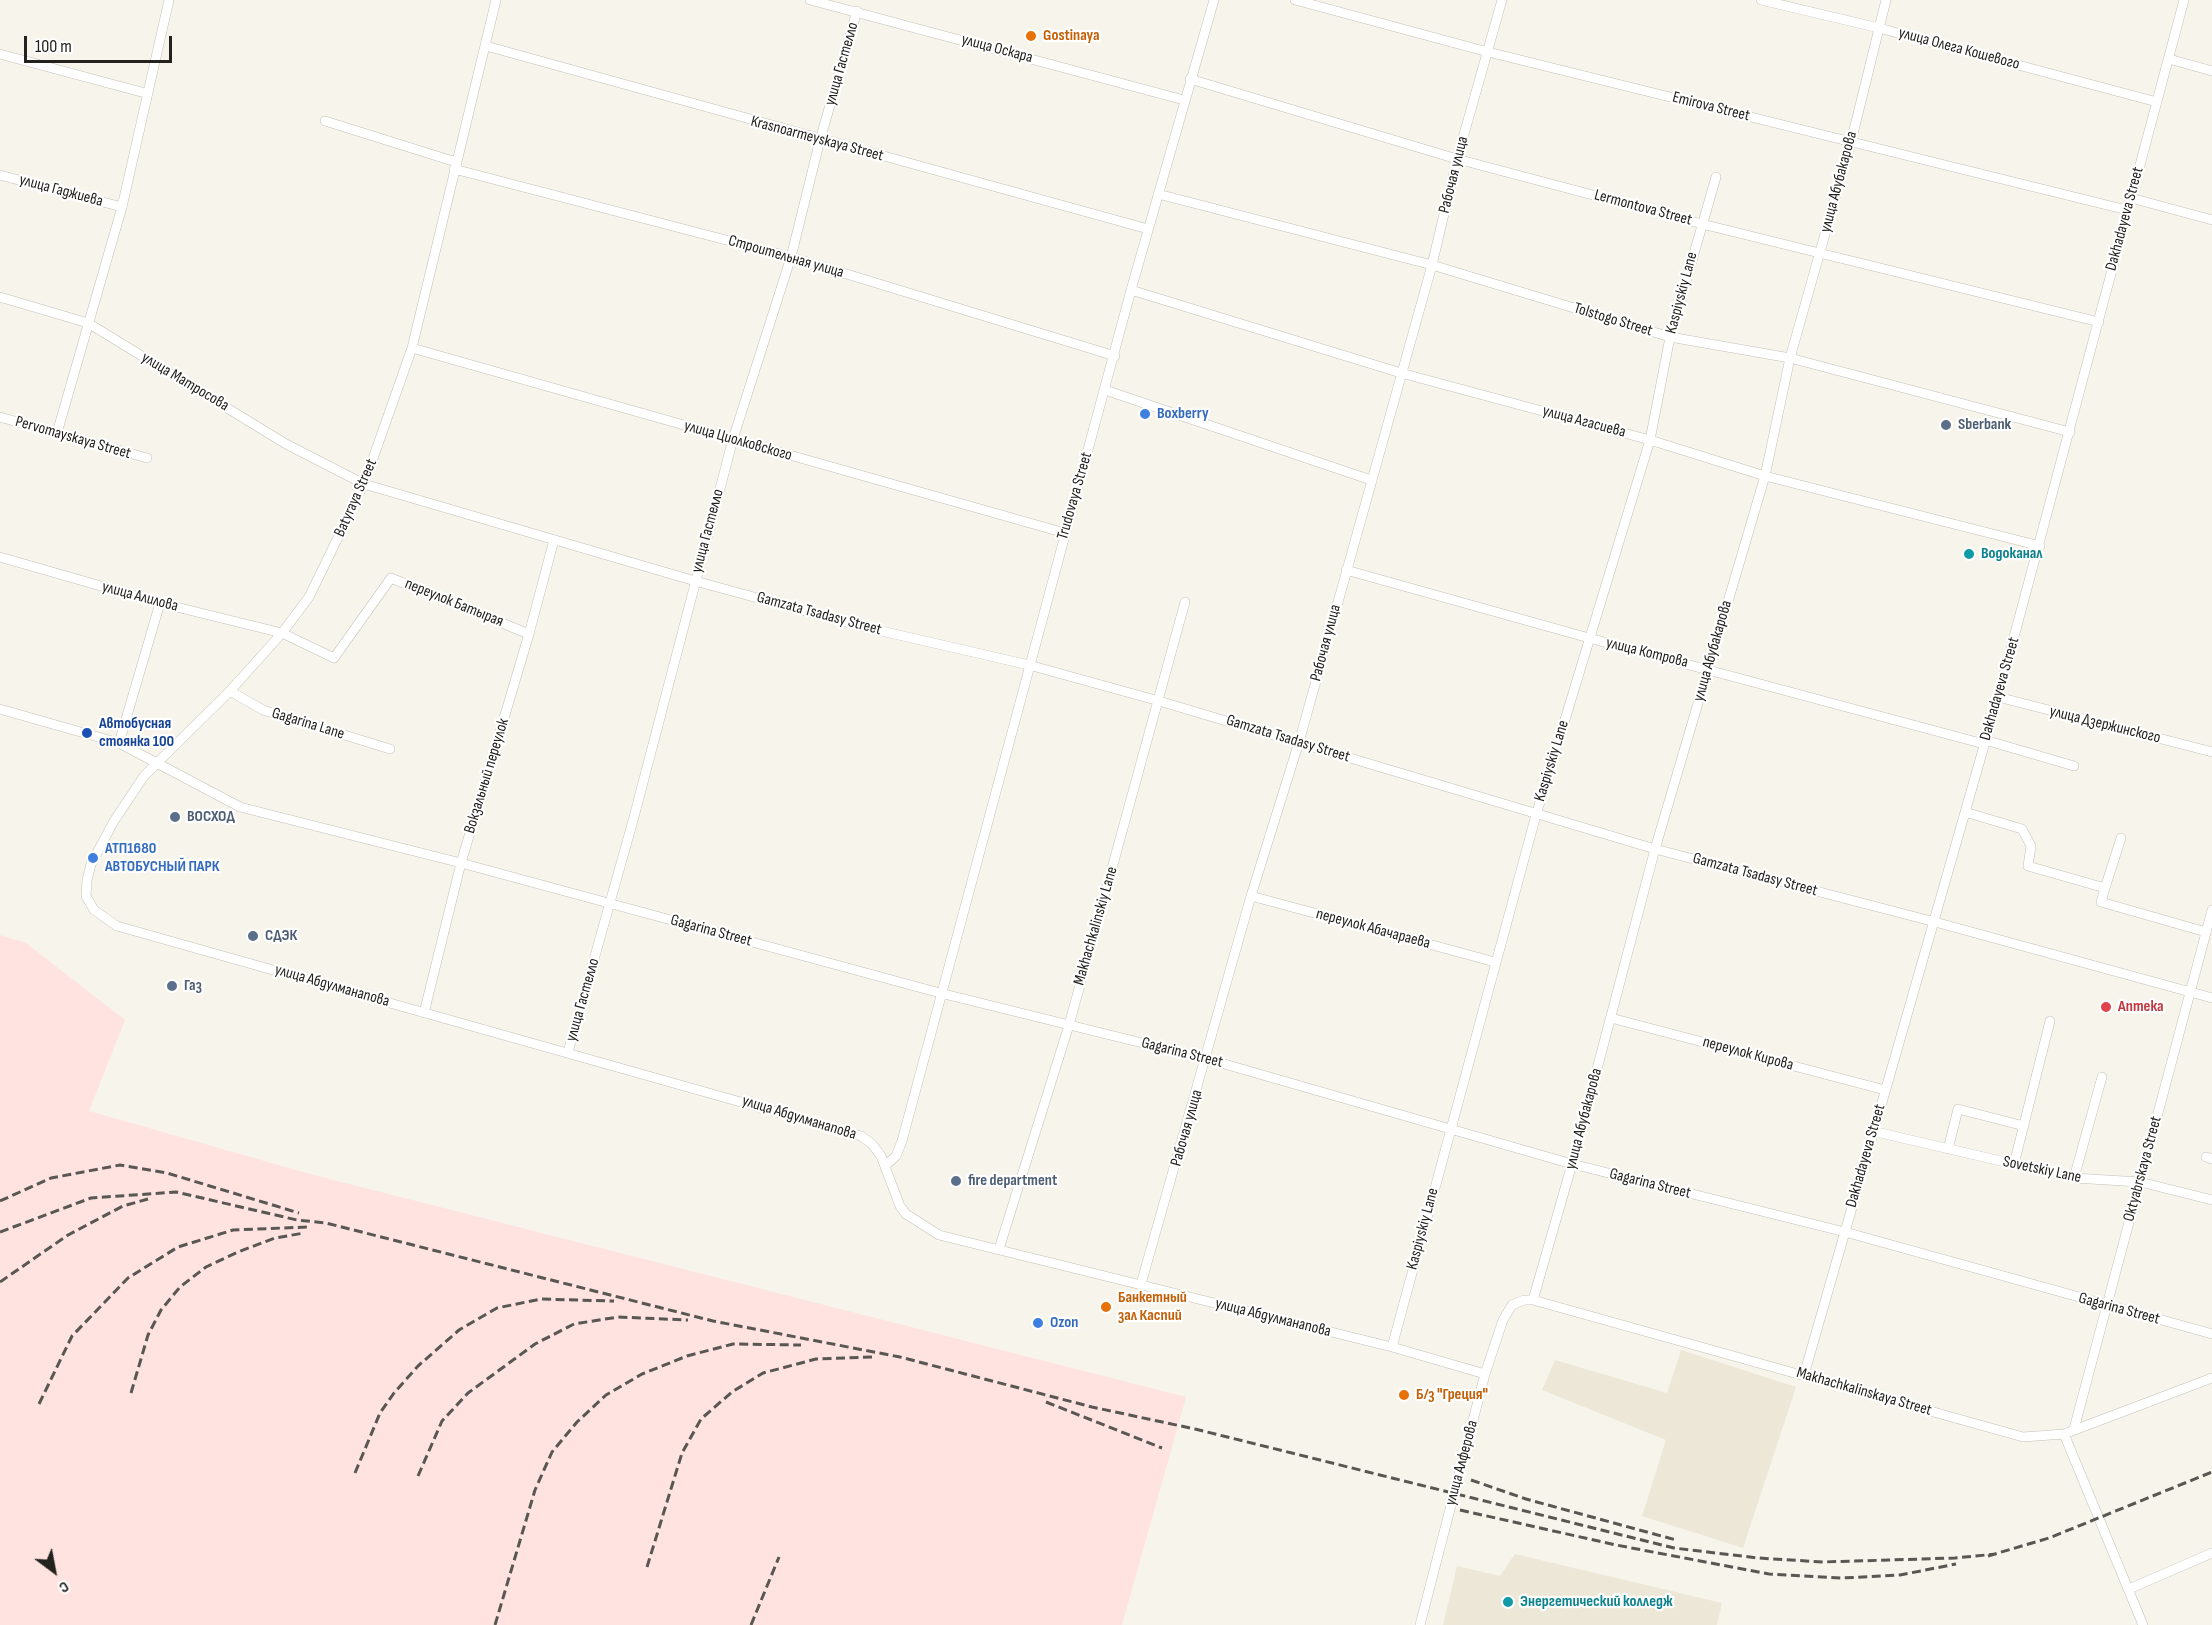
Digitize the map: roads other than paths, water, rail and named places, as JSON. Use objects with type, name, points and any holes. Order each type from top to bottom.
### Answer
[{"type":"street","points":[[57,433],[122,207],[146,93],[169,0]]},
{"type":"street","name":"Batyraya Street","points":[[104,920],[94,910],[86,896],[91,864],[114,821],[144,776],[230,691],[282,633],[318,581],[364,484],[412,348],[496,0]]},
{"type":"street","name":"улица Оскара","points":[[810,0],[1185,100]]},
{"type":"street","name":"Trudovaya Street","points":[[886,1165],[896,1156],[902,1141],[1131,290],[1214,0]]},
{"type":"street","name":"Emirova Street","points":[[1295,0],[1488,52],[2127,210]]},
{"type":"street","name":"Рабочая улица","points":[[1142,1284],[1251,896],[1299,742],[1432,265],[1457,159],[1502,0]]},
{"type":"street","name":"улица Олега Кошевого","points":[[1761,0],[1879,28],[2157,102]]},
{"type":"street","name":"улица Абубакарова","points":[[1533,1300],[1572,1164],[1655,849],[1765,476],[1790,358],[1851,142],[1886,0]]},
{"type":"street","name":"Dakhadayeva Street","points":[[1804,1374],[1872,1131],[1935,922],[2040,546],[2184,0]]},
{"type":"street","name":"улица Гастелло","points":[[568,1052],[610,904],[733,439],[792,256],[820,140],[857,11]]},
{"type":"street","name":"Krasnoarmeyskaya Street","points":[[486,46],[1148,229]]},
{"type":"street","points":[[0,54],[146,93]]},
{"type":"street","points":[[2169,59],[2212,71]]},
{"type":"street","name":"Lermontova Street","points":[[1191,79],[1457,159],[1701,224],[2099,321]]},
{"type":"street","name":"Строительная улица","points":[[325,121],[455,166],[792,256],[1115,356]]},
{"type":"street","name":"улица Гаджиева","points":[[0,175],[122,207]]},
{"type":"street","name":"Kaspiyskiy Lane","points":[[1392,1347],[1536,815],[1650,440],[1670,337],[1716,177]]},
{"type":"street","name":"Tolstogo Street","points":[[1158,194],[1432,265],[1670,337],[1790,358],[2070,432]]},
{"type":"street","points":[[2131,198],[2212,220]]},
{"type":"street","name":"улица Агасиева","points":[[1131,290],[1401,372],[1650,440],[1765,476],[2040,546]]},
{"type":"street","name":"улица Матросова","points":[[0,297],[88,323],[286,444],[364,484]]},
{"type":"street","name":"улица Циолковского","points":[[412,348],[1065,533]]},
{"type":"street","points":[[1105,390],[1371,480]]},
{"type":"street","name":"Pervomayskaya Street","points":[[0,417],[147,458]]},
{"type":"street","name":"Gamzata Tsadasy Street","points":[[364,484],[695,581],[864,627],[1029,665],[1159,701],[1655,849],[1935,922],[2212,998]]},
{"type":"street","name":"Вокзальный переулок","points":[[424,1013],[461,863],[530,634],[554,540]]},
{"type":"street","name":"улица Алилова","points":[[0,557],[160,603],[282,633]]},
{"type":"street","name":"улица Котрова","points":[[1346,570],[1589,638],[2074,766]]},
{"type":"street","name":"переулок Батырая","points":[[282,633],[334,658],[391,578],[530,634]]},
{"type":"street","name":"Makhachkalinskiy Lane","points":[[999,1249],[1069,1024],[1185,602]]},
{"type":"street","points":[[119,743],[160,603]]},
{"type":"street","name":"Gagarina Lane","points":[[230,691],[263,710],[390,749]]},
{"type":"street","name":"улица Дзержинского","points":[[1998,697],[2212,752]]},
{"type":"street","name":"Gagarina Street","points":[[0,709],[119,743],[240,807],[461,863],[940,993],[1207,1059],[1572,1164],[1845,1232],[2212,1334]]},
{"type":"street","points":[[1965,812],[2022,829],[2031,846],[2028,866],[2105,888]]},
{"type":"street","points":[[2121,838],[2101,902],[2206,932]]},
{"type":"street","name":"переулок Абачараева","points":[[1251,896],[1495,962]]},
{"type":"street","name":"Oktyabrskaya Street","points":[[2074,1429],[2212,910]]},
{"type":"street","name":"улица Абдулманапова","points":[[104,920],[117,926],[845,1130],[872,1144],[886,1165],[900,1206],[906,1214],[939,1235],[1392,1347],[1485,1374]]},
{"type":"street","name":"переулок Кирова","points":[[1611,1018],[1885,1090]]},
{"type":"street","points":[[2014,1164],[2050,1022]]},
{"type":"street","points":[[2074,1178],[2102,1077]]},
{"type":"street","points":[[1948,1149],[1958,1109],[2024,1126]]},
{"type":"street","name":"Sovetskiy Lane","points":[[1872,1131],[2074,1178],[2140,1182],[2212,1200]]},
{"type":"street","name":"Makhachkalinskaya Street","points":[[1512,1305],[1524,1300],[1533,1300],[2023,1437],[2064,1434],[2212,1378]]},
{"type":"street","name":"улица Алферова","points":[[1420,1625],[1485,1374],[1503,1320],[1512,1305]]},
{"type":"street","points":[[2064,1434],[2142,1625]]},
{"type":"street","points":[[2129,1589],[2212,1553]]},
{"type":"railway","points":[[0,1201],[51,1178],[120,1165],[167,1173],[299,1213]]},
{"type":"railway","points":[[0,1232],[91,1198],[176,1192],[297,1220],[326,1223],[713,1321],[900,1357],[1092,1407],[1195,1429],[1674,1548],[1758,1558],[1823,1562],[1955,1558],[1996,1554]]},
{"type":"railway","points":[[0,1282],[68,1235],[123,1206],[148,1199]]},
{"type":"railway","points":[[39,1404],[72,1336],[128,1278],[178,1247],[233,1230],[308,1227]]},
{"type":"railway","points":[[131,1393],[148,1335],[161,1310],[180,1287],[206,1267],[238,1252],[275,1238],[304,1233]]},
{"type":"railway","points":[[355,1473],[380,1413],[394,1393],[418,1366],[459,1330],[497,1308],[541,1299],[614,1301]]},
{"type":"railway","points":[[418,1476],[442,1421],[468,1393],[535,1344],[574,1324],[618,1317],[688,1320]]},
{"type":"railway","points":[[495,1625],[535,1490],[552,1452],[577,1422],[606,1395],[642,1374],[687,1356],[733,1344],[801,1345]]},
{"type":"railway","points":[[647,1567],[682,1453],[701,1419],[732,1392],[763,1373],[816,1359],[873,1357]]},
{"type":"railway","points":[[1046,1402],[1162,1448]]},
{"type":"railway","points":[[1988,1556],[2049,1538],[2212,1472]]},
{"type":"railway","points":[[1471,1480],[1526,1499],[1676,1540]]},
{"type":"railway","points":[[1460,1510],[1616,1545],[1769,1574],[1842,1578],[1900,1575],[1956,1564]]},
{"type":"railway","points":[[751,1625],[779,1557]]},
{"type":"place","name":"Gostinaya","points":[[1031,36]]},
{"type":"place","name":"Boxberry","points":[[1145,414]]},
{"type":"place","name":"Sberbank","points":[[1946,425]]},
{"type":"place","name":"Водоканал","points":[[1969,554]]},
{"type":"place","name":"Автобусная стоянка 100","points":[[87,733]]},
{"type":"place","name":"ВОСХОД","points":[[175,817]]},
{"type":"place","name":"АТП1680 АВТОБУСНЫЙ ПАРК","points":[[93,858]]},
{"type":"place","name":"СДЭК","points":[[253,936]]},
{"type":"place","name":"Газ","points":[[172,986]]},
{"type":"place","name":"Аптека","points":[[2106,1007]]},
{"type":"place","name":"fire department","points":[[956,1181]]},
{"type":"place","name":"Банкетный зал Каспий","points":[[1106,1307]]},
{"type":"place","name":"Ozon","points":[[1038,1323]]},
{"type":"place","name":"Б/з \"Греция\"","points":[[1404,1395]]},
{"type":"place","name":"Энергетический колледж","points":[[1508,1602]]}]
